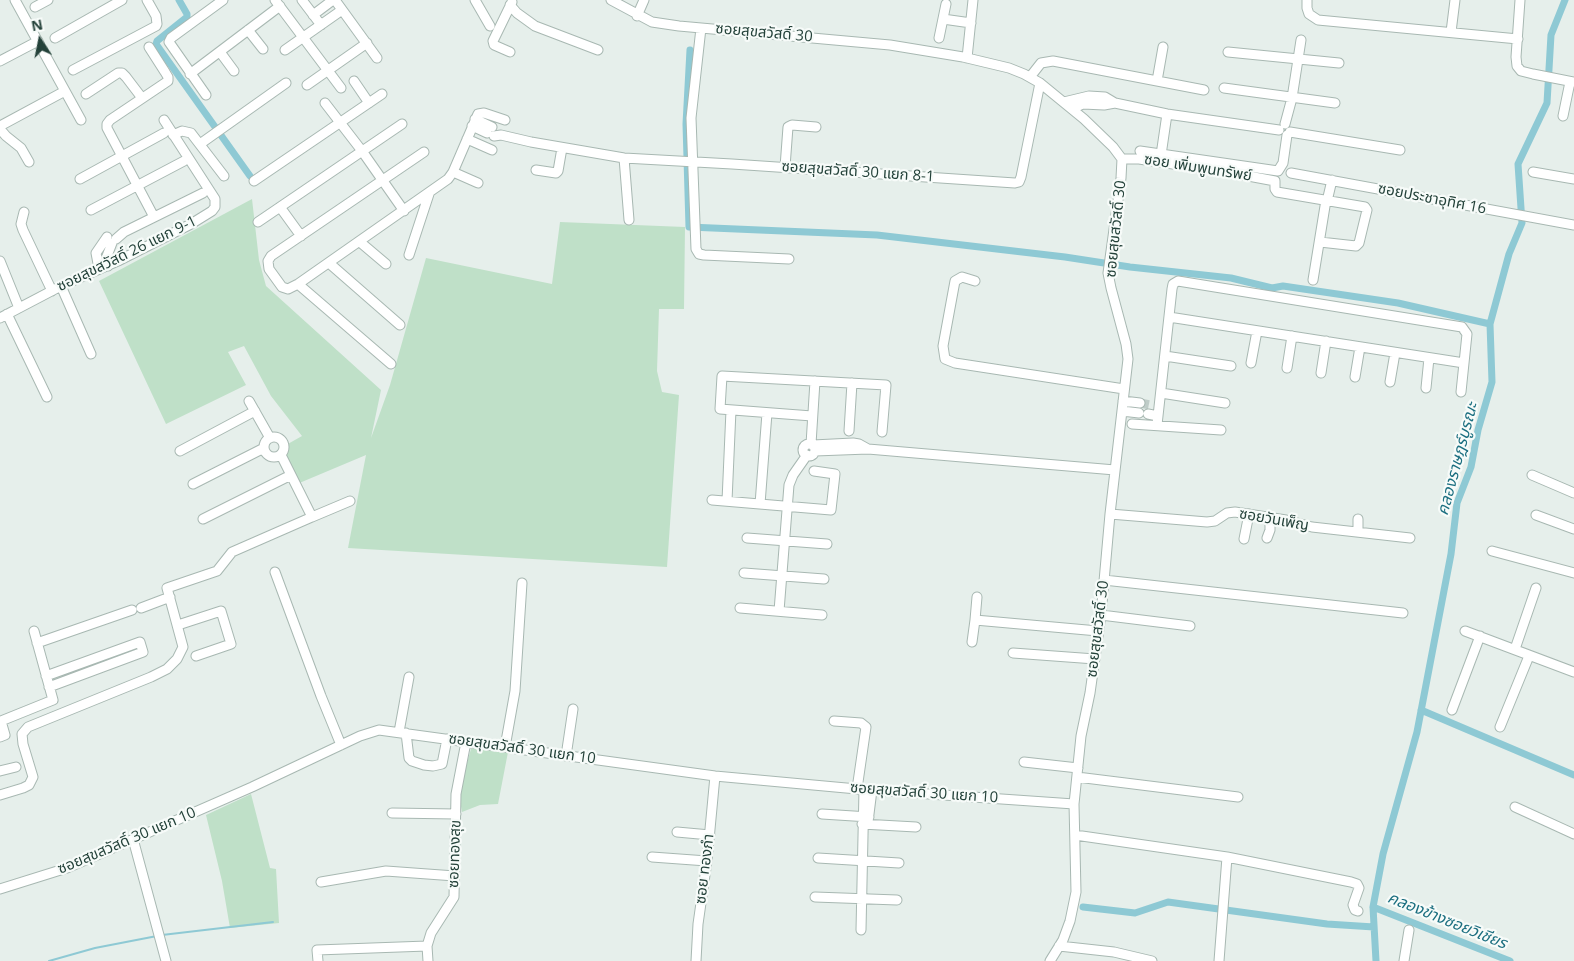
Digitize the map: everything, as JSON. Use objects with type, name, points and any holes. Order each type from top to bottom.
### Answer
[{"type":"street","points":[[15,0],[81,120]]},
{"type":"street","points":[[35,7],[48,0]]},
{"type":"street","points":[[54,38],[122,0]]},
{"type":"street","points":[[73,70],[156,26],[156,16],[147,0]]},
{"type":"street","points":[[206,96],[170,46],[170,40],[223,0]]},
{"type":"street","points":[[302,0],[321,25]]},
{"type":"street","points":[[313,15],[334,0],[378,58]]},
{"type":"street","points":[[474,0],[490,26]]},
{"type":"street","name":"ซอยสุขสวัสดิ์ 30","points":[[611,0],[652,22],[890,45],[967,58],[1009,68],[1040,83],[1064,102],[1103,137],[1122,159],[1108,273],[1127,352],[1123,401],[1101,615],[1081,736],[1074,804],[1076,892],[1070,921],[1050,961]]},
{"type":"street","points":[[638,16],[644,0]]},
{"type":"street","points":[[967,58],[973,0]]},
{"type":"street","points":[[1307,0],[1306,8],[1309,14],[1318,20],[1518,39]]},
{"type":"street","points":[[1451,32],[1454,0]]},
{"type":"street","points":[[1520,0],[1517,66],[1521,71],[1572,82],[1563,116]]},
{"type":"street","points":[[190,74],[248,30],[278,3],[341,88]]},
{"type":"street","points":[[512,3],[517,13],[535,26],[598,50]]},
{"type":"street","points":[[510,52],[494,46],[493,41],[512,3]]},
{"type":"street","points":[[939,38],[946,4]]},
{"type":"street","points":[[285,50],[342,10]]},
{"type":"street","points":[[942,19],[971,23]]},
{"type":"street","points":[[701,28],[688,161],[695,218],[696,249],[700,254],[789,260]]},
{"type":"street","points":[[248,30],[263,48]]},
{"type":"street","points":[[1140,151],[1278,171],[1283,163],[1285,130],[1301,40]]},
{"type":"street","points":[[0,61],[38,41]]},
{"type":"street","points":[[307,85],[367,43]]},
{"type":"street","points":[[149,47],[168,77],[166,83],[107,124],[109,133],[154,217]]},
{"type":"street","points":[[1157,81],[1162,48]]},
{"type":"street","points":[[220,52],[234,71]]},
{"type":"street","points":[[1228,52],[1339,63]]},
{"type":"street","points":[[1030,77],[1041,63],[1053,61],[1204,90]]},
{"type":"street","points":[[86,94],[118,73],[126,77],[142,98]]},
{"type":"street","points":[[354,81],[369,103]]},
{"type":"street","points":[[200,144],[286,83]]},
{"type":"street","name":"ซอยสุขสวัสดิ์ 30 แยก 8-1","points":[[473,122],[494,132],[562,148],[624,158],[1019,182],[1040,83]]},
{"type":"street","points":[[1224,88],[1335,103]]},
{"type":"street","points":[[29,162],[21,148],[6,136],[1,124],[65,91]]},
{"type":"street","points":[[254,181],[382,94]]},
{"type":"street","points":[[1064,102],[1089,96],[1105,98],[1115,103],[1167,114],[1285,130],[1400,150]]},
{"type":"street","points":[[325,103],[362,151],[404,211]]},
{"type":"street","points":[[1072,109],[1083,104],[1104,105],[1115,103]]},
{"type":"street","points":[[424,152],[271,256],[268,265],[269,269],[285,289],[298,284],[448,179],[453,172],[478,114],[484,113],[505,120]]},
{"type":"street","points":[[1161,155],[1167,114]]},
{"type":"street","name":"ซอยสุขสวัสดิ์ 26 แยก 9-1","points":[[3,316],[190,224],[215,208],[215,199],[168,134],[164,120]]},
{"type":"street","points":[[258,222],[402,124]]},
{"type":"street","points":[[785,167],[788,127],[792,125],[816,127]]},
{"type":"street","points":[[80,180],[168,134],[186,131],[191,133],[224,176]]},
{"type":"street","points":[[467,139],[492,150]]},
{"type":"street","points":[[536,170],[556,173],[562,148]]},
{"type":"street","points":[[624,158],[629,220]]},
{"type":"street","name":"ซอย เพิ่มพูนทรัพย์","points":[[1122,159],[1130,158],[1193,167],[1275,181],[1275,189],[1278,192],[1327,199]]},
{"type":"street","points":[[91,210],[184,162]]},
{"type":"street","points":[[453,172],[478,183]]},
{"type":"street","points":[[1533,172],[1574,179]]},
{"type":"street","name":"ซอยประชาอุทิศ 16","points":[[1291,173],[1574,225]]},
{"type":"street","points":[[1313,280],[1332,180]]},
{"type":"street","points":[[103,268],[96,253],[109,241],[204,193]]},
{"type":"street","points":[[409,255],[429,193]]},
{"type":"street","points":[[1320,242],[1356,246],[1359,243],[1367,212],[1366,207],[1327,199]]},
{"type":"street","points":[[280,207],[300,236]]},
{"type":"street","points":[[24,212],[21,224],[22,230],[52,291]]},
{"type":"street","points":[[360,242],[386,264]]},
{"type":"street","points":[[0,262],[19,308]]},
{"type":"street","points":[[329,263],[400,325]]},
{"type":"street","points":[[975,281],[962,278],[957,278],[955,281],[943,346],[945,359],[964,364],[1124,389]]},
{"type":"street","points":[[1122,411],[1147,408],[1161,393],[1174,284],[1178,281],[1462,327],[1467,334],[1461,392]]},
{"type":"street","points":[[298,284],[391,364]]},
{"type":"street","points":[[61,286],[91,354]]},
{"type":"street","points":[[3,316],[47,397]]},
{"type":"street","points":[[1169,317],[1464,364]]},
{"type":"street","points":[[1251,363],[1257,330]]},
{"type":"street","points":[[1287,368],[1292,336]]},
{"type":"street","points":[[1321,373],[1326,342]]},
{"type":"street","points":[[1355,377],[1360,347]]},
{"type":"street","points":[[1390,382],[1395,352]]},
{"type":"street","points":[[1165,356],[1231,366]]},
{"type":"street","points":[[1426,388],[1429,358]]},
{"type":"street","points":[[812,416],[720,409],[722,376],[886,385],[882,432]]},
{"type":"street","points":[[779,611],[791,479],[811,449],[815,380]]},
{"type":"street","points":[[849,431],[852,383]]},
{"type":"street","points":[[1161,393],[1225,403]]},
{"type":"street","points":[[249,401],[270,438]]},
{"type":"street","points":[[1123,401],[1147,408],[1158,420]]},
{"type":"street","points":[[727,500],[731,410]]},
{"type":"street","points":[[180,451],[255,412]]},
{"type":"street","points":[[760,504],[766,412]]},
{"type":"street","points":[[1132,424],[1158,420],[1221,430]]},
{"type":"street","points":[[270,438],[280,439],[284,444],[284,450],[281,455],[272,457],[266,454],[264,448],[270,438]]},
{"type":"street","points":[[811,449],[853,443],[868,449],[1115,470]]},
{"type":"street","points":[[193,484],[264,448]]},
{"type":"street","points":[[281,455],[312,517]]},
{"type":"street","points":[[712,500],[831,510],[834,474],[814,471]]},
{"type":"street","points":[[203,519],[291,475]]},
{"type":"street","points":[[1532,475],[1574,493]]},
{"type":"street","points":[[0,795],[29,785],[33,778],[22,734],[28,726],[167,669],[177,659],[183,647],[167,588],[217,571],[232,552],[350,501]]},
{"type":"street","name":"ซอยวันเพ็ญ","points":[[1110,514],[1208,522],[1227,513],[1249,514],[1291,521],[1312,527],[1410,538]]},
{"type":"street","points":[[1244,539],[1249,514]]},
{"type":"street","points":[[1536,515],[1574,529]]},
{"type":"street","points":[[1267,538],[1270,530],[1270,518]]},
{"type":"street","points":[[1358,519],[1358,532]]},
{"type":"street","points":[[747,538],[827,544]]},
{"type":"street","points":[[1492,551],[1574,572]]},
{"type":"street","points":[[275,572],[341,745]]},
{"type":"street","points":[[744,573],[824,579]]},
{"type":"street","points":[[1104,580],[1403,613]]},
{"type":"street","points":[[505,747],[515,691],[522,583]]},
{"type":"street","points":[[1515,649],[1536,588]]},
{"type":"street","points":[[37,643],[170,597]]},
{"type":"street","points":[[972,642],[977,597]]},
{"type":"street","points":[[740,608],[822,615]]},
{"type":"street","points":[[178,625],[221,611],[231,644],[196,656]]},
{"type":"street","points":[[1101,615],[1190,626]]},
{"type":"street","points":[[974,620],[1098,631]]},
{"type":"street","points":[[0,737],[5,735],[2,721],[53,700],[34,631]]},
{"type":"street","points":[[1465,631],[1574,672]]},
{"type":"street","points":[[1452,710],[1480,636]]},
{"type":"street","points":[[46,676],[140,642],[143,652],[50,687]]},
{"type":"street","points":[[1013,653],[1095,659]]},
{"type":"street","points":[[1500,727],[1529,656]]},
{"type":"street","points":[[409,678],[403,732],[409,758],[424,765],[442,764],[447,739]]},
{"type":"street","points":[[566,756],[573,709]]},
{"type":"street","points":[[834,721],[861,723],[866,727],[861,930]]},
{"type":"street","name":"ซอยสุขสวัสดิ์ 30 แยก 10","points":[[0,889],[67,868],[252,787],[371,731],[388,730],[715,776],[1074,804]]},
{"type":"street","name":"ซอยทองสุข","points":[[428,961],[428,946],[434,926],[454,897],[458,778],[466,742]]},
{"type":"street","points":[[1024,762],[1077,773],[1238,797]]},
{"type":"street","points":[[0,771],[16,766]]},
{"type":"street","name":"ซอย ทองภํา","points":[[696,961],[698,924],[710,835],[715,776]]},
{"type":"street","points":[[1515,807],[1574,834]]},
{"type":"street","points":[[392,813],[456,814]]},
{"type":"street","points":[[822,814],[865,823],[916,827]]},
{"type":"street","points":[[677,832],[710,835]]},
{"type":"street","points":[[1075,835],[1227,856],[1351,882],[1357,884],[1359,888],[1353,905],[1355,910],[1358,911]]},
{"type":"street","points":[[133,839],[166,961]]},
{"type":"street","points":[[1219,961],[1227,856]]},
{"type":"street","points":[[652,857],[707,861]]},
{"type":"street","points":[[818,858],[899,863]]},
{"type":"street","points":[[321,882],[386,870],[455,876]]},
{"type":"street","points":[[815,897],[897,900]]},
{"type":"street","points":[[1404,961],[1409,930]]},
{"type":"street","points":[[318,961],[317,950],[428,946]]},
{"type":"street","points":[[1059,946],[1114,952],[1152,961]]},
{"type":"green space","points":[[252,199],[259,260],[266,286],[381,390],[371,438],[390,385],[426,258],[552,284],[560,222],[685,227],[684,309],[659,309],[657,371],[662,392],[679,395],[667,567],[348,548],[366,455],[297,484],[283,456],[286,445],[302,436],[271,396],[244,346],[228,352],[246,385],[166,424],[99,281]]},
{"type":"green space","points":[[479,748],[508,752],[498,804],[480,805],[462,812],[460,801],[464,773],[471,749]]},
{"type":"green space","points":[[251,794],[270,868],[276,869],[279,923],[230,928],[222,881],[206,815]]},
{"type":"waterway","points":[[179,0],[187,17],[157,41],[156,44],[250,176]]},
{"type":"waterway","name":"คลองราษฎร์บูรณะ","points":[[1376,961],[1373,907],[1383,854],[1417,732],[1451,554],[1457,503],[1471,467],[1478,430],[1492,382],[1490,324],[1509,254],[1522,223],[1518,164],[1547,103],[1551,35],[1565,0]]},
{"type":"waterway","points":[[690,50],[686,124],[689,227],[877,235],[1065,257],[1130,267],[1231,278],[1272,288],[1283,286],[1398,303],[1490,324]]},
{"type":"waterway","points":[[1421,710],[1574,775]]},
{"type":"waterway","points":[[1083,907],[1135,913],[1168,902],[1327,924],[1374,927]]},
{"type":"waterway","name":"คลองข้างซอยวิเชียร","points":[[1373,907],[1510,961]]},
{"type":"waterway","points":[[162,935],[273,922]]},
{"type":"waterway","points":[[49,961],[95,948],[157,936]]},
{"type":"tunnel","points":[[1140,403],[1150,405]]}]
